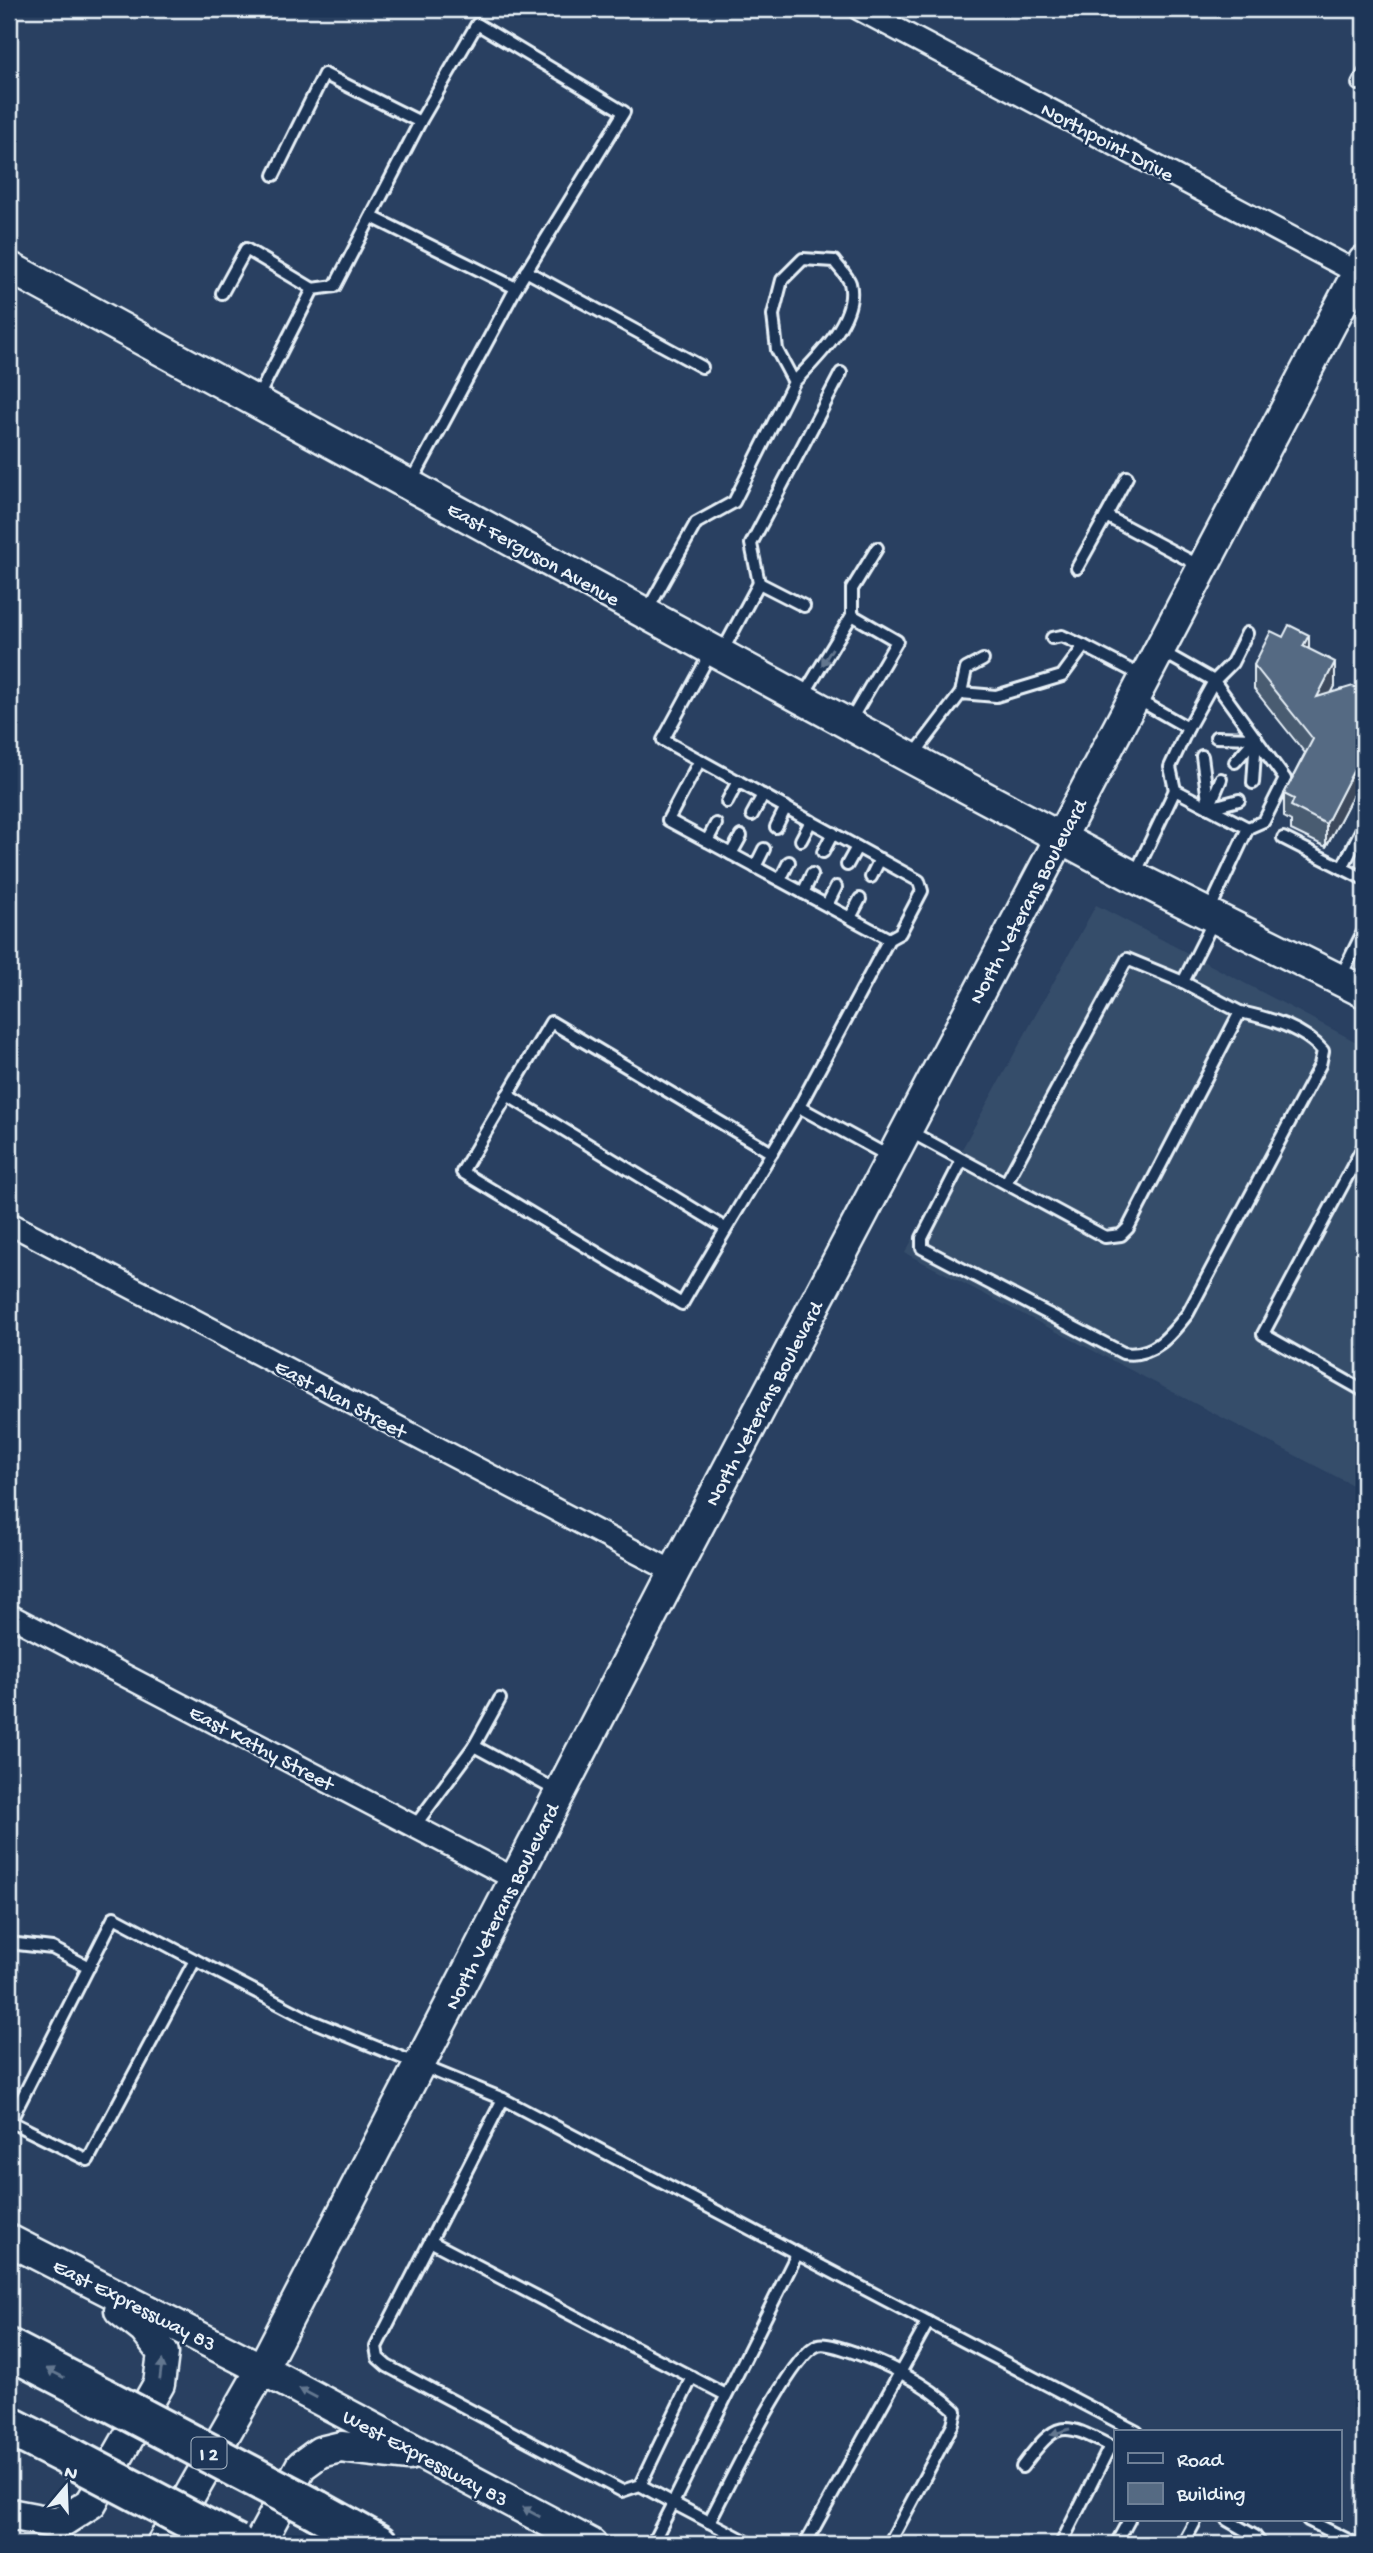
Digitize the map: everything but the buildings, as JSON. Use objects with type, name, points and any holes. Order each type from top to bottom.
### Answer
[{"type":"highway","name":"I 2","points":[[9,2349],[378,2544]]},
{"type":"highway","points":[[9,2426],[236,2544]]},
{"type":"main road","name":"East Ferguson Avenue","points":[[9,267],[911,758],[1134,877],[1352,986]]},
{"type":"main road","name":"North Veterans Boulevard","points":[[162,2544],[262,2369],[674,1572],[1361,267]]},
{"type":"main road","name":"East Expressway 83","points":[[9,2240],[262,2369]]},
{"type":"main road","points":[[9,2514],[51,2522],[63,2521],[91,2503],[159,2384],[163,2353],[157,2343],[144,2329],[74,2273]]},
{"type":"main road","name":"West Expressway 83","points":[[262,2369],[591,2544]]},
{"type":"main road","points":[[259,2544],[301,2466],[320,2452],[341,2447],[427,2457]]},
{"type":"street","name":"Northpoint Drive","points":[[859,9],[1361,267]]},
{"type":"street","name":"East Alan Street","points":[[9,1223],[674,1572]]},
{"type":"street","name":"East Kathy Street","points":[[9,1615],[515,1879]]},
{"type":"lane","points":[[222,293],[246,249],[313,289],[335,286],[420,122],[477,24],[624,112],[516,288],[410,485]]},
{"type":"lane","points":[[1358,84],[1364,73]]},
{"type":"lane","points":[[274,175],[324,74],[420,122]]},
{"type":"lane","points":[[372,217],[516,288]]},
{"type":"lane","points":[[646,614],[696,523],[734,502],[794,382],[831,343],[849,306],[850,283],[834,261],[803,259],[782,280],[773,315],[777,350],[794,382]]},
{"type":"lane","points":[[526,271],[702,367]]},
{"type":"lane","points":[[256,401],[313,289]]},
{"type":"lane","points":[[772,1153],[551,1021],[462,1172],[682,1304],[725,1228],[772,1153],[799,1107],[889,939],[900,933],[922,891],[919,881],[663,740],[759,583],[751,544],[841,373]]},
{"type":"lane","points":[[1077,568],[1127,477]]},
{"type":"lane","points":[[1106,516],[1202,567]]},
{"type":"lane","points":[[802,698],[852,615],[852,589],[877,548]]},
{"type":"lane","points":[[759,583],[804,607]]},
{"type":"lane","points":[[849,724],[897,641],[852,615]]},
{"type":"lane","points":[[1134,877],[1175,790],[1170,767],[1188,728],[1214,681],[1232,663],[1247,633]]},
{"type":"lane","points":[[1052,638],[1062,636],[1084,646],[1188,728]]},
{"type":"lane","points":[[961,692],[996,696],[1062,676],[1084,646]]},
{"type":"lane","points":[[1159,650],[1214,681],[1285,779],[1264,821],[1248,828],[1183,982]]},
{"type":"lane","points":[[911,758],[961,692],[966,669],[983,660]]},
{"type":"lane","points":[[1216,737],[1256,738]]},
{"type":"lane","points":[[1235,762],[1256,738]]},
{"type":"lane","points":[[1253,783],[1256,738]]},
{"type":"lane","points":[[1202,756],[1209,808]]},
{"type":"lane","points":[[700,760],[668,820],[889,939]]},
{"type":"lane","points":[[1209,808],[1221,779]]},
{"type":"lane","points":[[727,802],[738,781]]},
{"type":"lane","points":[[1175,790],[1248,828]]},
{"type":"lane","points":[[752,815],[763,795]]},
{"type":"lane","points":[[1209,808],[1239,800]]},
{"type":"lane","points":[[776,827],[786,807]]},
{"type":"lane","points":[[801,840],[811,821]]},
{"type":"lane","points":[[707,841],[716,824]]},
{"type":"lane","points":[[1342,868],[1364,825]]},
{"type":"lane","points":[[824,852],[833,833]]},
{"type":"lane","points":[[732,854],[741,836]]},
{"type":"lane","points":[[1283,838],[1364,879]]},
{"type":"lane","points":[[847,865],[857,847]]},
{"type":"lane","points":[[755,867],[764,849]]},
{"type":"lane","points":[[871,877],[880,859]]},
{"type":"lane","points":[[780,880],[789,862]]},
{"type":"lane","points":[[803,893],[812,874]]},
{"type":"lane","points":[[827,905],[836,887]]},
{"type":"lane","points":[[850,918],[860,900]]},
{"type":"lane","points":[[1352,986],[1364,930]]},
{"type":"lane","points":[[962,1160],[922,1238],[922,1248],[1123,1353],[1135,1355],[1151,1350],[1169,1338],[1188,1313],[1320,1065],[1323,1051],[1316,1042],[1271,1019],[1240,1012],[1183,982],[1127,960],[1006,1183]]},
{"type":"lane","points":[[907,1130],[1105,1237],[1121,1235],[1128,1228],[1240,1012]]},
{"type":"lane","points":[[507,1095],[725,1228]]},
{"type":"lane","points":[[799,1107],[892,1158]]},
{"type":"lane","points":[[1364,1145],[1263,1334],[1364,1391]]},
{"type":"lane","points":[[414,1826],[474,1746],[500,1699]]},
{"type":"lane","points":[[474,1746],[560,1792]]},
{"type":"lane","points":[[195,1960],[88,2160],[9,2121],[114,1917],[312,2021],[503,2099],[1134,2430]]},
{"type":"lane","points":[[9,1943],[52,1948],[89,1967]]},
{"type":"lane","points":[[503,2099],[376,2347],[378,2358],[387,2366],[622,2491],[640,2485],[751,2544]]},
{"type":"lane","points":[[430,2241],[726,2395]]},
{"type":"lane","points":[[652,2544],[797,2254]]},
{"type":"lane","points":[[805,2544],[928,2322]]},
{"type":"lane","points":[[709,2522],[784,2379],[810,2349],[820,2343],[901,2372],[956,2411],[953,2424],[889,2544]]},
{"type":"lane","points":[[640,2485],[692,2377]]},
{"type":"lane","points":[[1021,2467],[1041,2440],[1056,2430],[1074,2428],[1113,2447],[1060,2544]]},
{"type":"lane","points":[[1116,2544],[1128,2522]]},
{"type":"lane","points":[[1183,2544],[1195,2522]]},
{"type":"lane","points":[[1230,2522],[1255,2536],[1261,2544]]},
{"type":"lane","points":[[1312,2522],[1356,2544]]},
{"type":"shaded area","points":[[1096,905],[1364,1046],[1364,1491],[905,1253]]}]
